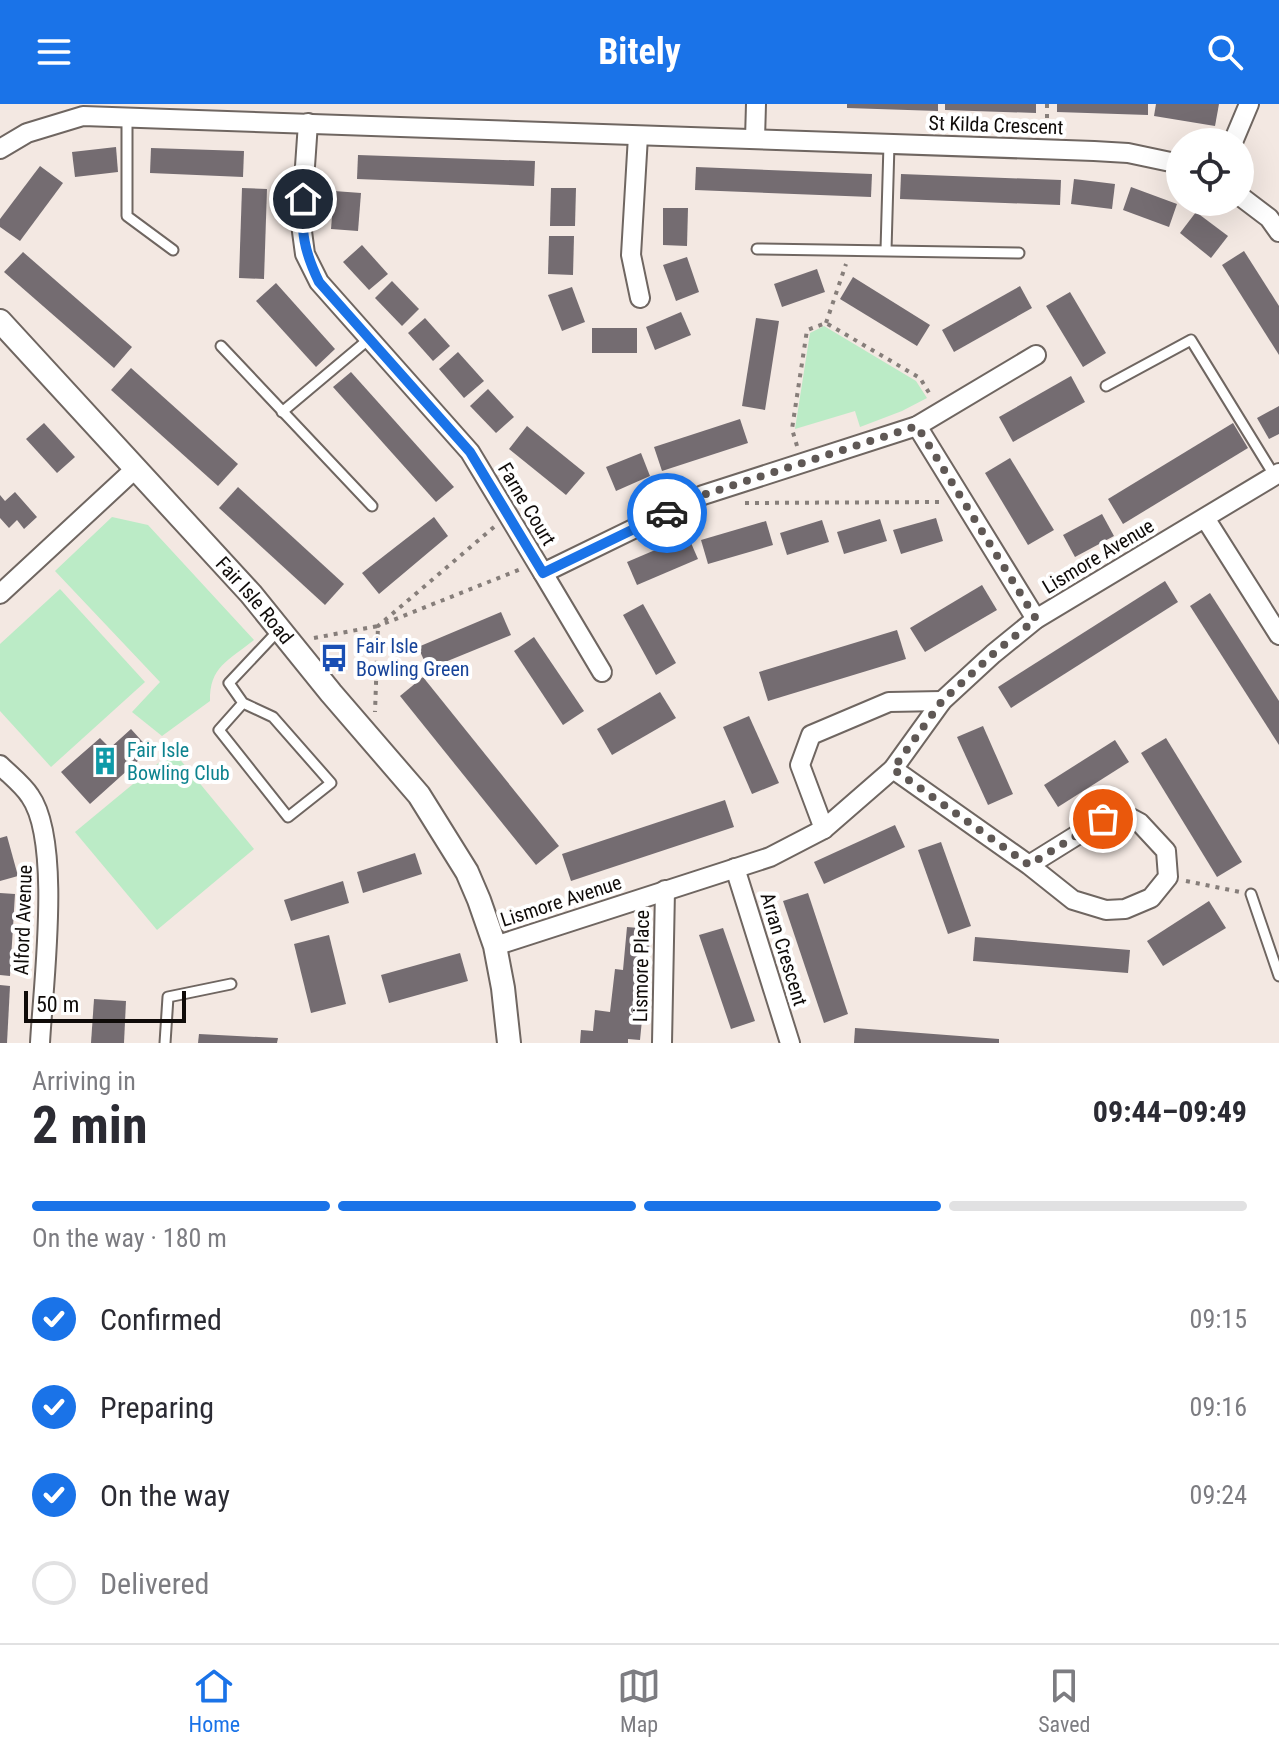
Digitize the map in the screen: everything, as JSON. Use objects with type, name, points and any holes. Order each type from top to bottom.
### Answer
[{"type":"street","points":[[755,139],[756,104]]},
{"type":"street","points":[[1239,128],[1249,104]]},
{"type":"street","name":"St Kilda Crescent","points":[[0,149],[27,133],[83,110],[127,117],[1047,149],[1128,153],[1166,161]]},
{"type":"street","name":"Farne Court","points":[[308,123],[301,224],[305,254],[319,282],[470,452],[540,568],[703,495],[917,426],[1036,355]]},
{"type":"street","points":[[638,136],[631,255],[640,298]]},
{"type":"street","points":[[1254,207],[1269,218],[1279,232]]},
{"type":"street","name":"Fair Isle Road","points":[[0,321],[286,636],[419,795],[467,872],[495,946],[509,1043]]},
{"type":"street","points":[[917,426],[1036,619]]},
{"type":"street","points":[[0,594],[135,469]]},
{"type":"street","name":"Lismore Avenue","points":[[495,946],[770,857],[824,829],[893,769],[942,701],[1036,619],[1276,474]]},
{"type":"street","points":[[1205,518],[1279,635]]},
{"type":"street","points":[[540,568],[602,672]]},
{"type":"street","points":[[824,829],[800,765],[811,735],[889,702],[942,701]]},
{"type":"street","name":"Alford Avenue","points":[[0,765],[31,797],[44,832],[49,863],[40,1043]]},
{"type":"street","points":[[893,769],[1029,865],[1073,900],[1106,910],[1125,909],[1151,898],[1168,877],[1166,851],[1140,823],[1125,815],[1103,819],[1029,865]]},
{"type":"street","name":"Arran Crescent","points":[[735,868],[790,1043]]},
{"type":"street","name":"Lismore Place","points":[[662,1043],[665,890]]},
{"type":"lane","points":[[127,117],[127,216],[173,250]]},
{"type":"lane","points":[[886,250],[889,144]]},
{"type":"lane","points":[[757,249],[1019,253]]},
{"type":"lane","points":[[282,412],[369,339]]},
{"type":"lane","points":[[1106,386],[1191,340],[1276,474]]},
{"type":"lane","points":[[221,346],[372,506]]},
{"type":"lane","points":[[243,703],[219,730],[288,817],[331,783],[273,717],[243,703],[229,683],[286,636]]},
{"type":"lane","points":[[1251,894],[1279,976]]},
{"type":"lane","points":[[165,1043],[168,997],[231,984]]},
{"type":"path","points":[[1047,104],[1047,149]]},
{"type":"path","points":[[826,323],[851,250]]},
{"type":"path","points":[[826,323],[920,378],[941,412]]},
{"type":"path","points":[[802,464],[792,429],[807,330],[826,323]]},
{"type":"path","points":[[732,503],[964,501]]},
{"type":"path","points":[[374,740],[378,626],[508,515]]},
{"type":"path","points":[[286,636],[378,626],[540,568]]},
{"type":"path","points":[[1168,877],[1251,894]]},
{"type":"green space","points":[[824,326],[916,381],[927,398],[860,427],[855,411],[795,429],[810,333]]},
{"type":"green space","points":[[112,517],[148,525],[254,640],[222,665],[213,680],[210,701],[162,736],[132,712],[160,682],[55,571]]},
{"type":"green space","points":[[60,589],[145,682],[51,767],[0,711],[0,644]]},
{"type":"green space","points":[[173,751],[254,849],[157,930],[75,832]]},
{"type":"building","points":[[847,104],[938,104],[938,111],[847,108]]},
{"type":"building","points":[[945,104],[1036,104],[1036,113],[945,110]]},
{"type":"building","points":[[1057,104],[1148,104],[1148,115],[1057,112]]},
{"type":"building","points":[[1156,104],[1219,104],[1215,126],[1154,116]]},
{"type":"building","points":[[116,147],[118,172],[75,177],[72,152]]},
{"type":"building","points":[[151,148],[244,151],[243,177],[150,173]]},
{"type":"building","points":[[358,155],[535,161],[534,186],[357,179]]},
{"type":"building","points":[[40,166],[63,183],[20,241],[0,227],[0,219]]},
{"type":"building","points":[[696,167],[872,174],[871,197],[695,190]]},
{"type":"building","points":[[901,174],[1061,180],[1060,205],[900,199]]},
{"type":"building","points":[[1074,179],[1115,184],[1112,209],[1071,204]]},
{"type":"building","points":[[1131,187],[1166,200],[1166,216],[1173,216],[1169,227],[1123,210]]},
{"type":"building","points":[[242,188],[267,189],[264,279],[239,278]]},
{"type":"building","points":[[551,188],[576,188],[575,226],[550,226]]},
{"type":"building","points":[[334,191],[361,193],[358,231],[331,229]]},
{"type":"building","points":[[663,208],[688,208],[687,246],[663,245]]},
{"type":"building","points":[[1193,216],[1201,216],[1228,236],[1211,258],[1180,233]]},
{"type":"building","points":[[549,236],[574,236],[573,275],[548,274]]},
{"type":"building","points":[[362,245],[388,274],[369,290],[343,262]]},
{"type":"building","points":[[1244,251],[1279,306],[1279,355],[1222,265]]},
{"type":"building","points":[[23,252],[132,347],[114,368],[4,272]]},
{"type":"building","points":[[687,257],[699,292],[676,301],[663,265]]},
{"type":"building","points":[[817,269],[825,292],[782,307],[774,284]]},
{"type":"building","points":[[853,277],[930,325],[917,346],[840,299]]},
{"type":"building","points":[[392,281],[419,309],[402,326],[375,298]]},
{"type":"building","points":[[276,283],[335,349],[316,367],[256,301]]},
{"type":"building","points":[[1020,286],[1032,308],[954,352],[942,330]]},
{"type":"building","points":[[572,287],[585,322],[562,331],[548,295]]},
{"type":"building","points":[[1070,292],[1106,353],[1083,367],[1046,306]]},
{"type":"building","points":[[681,312],[691,335],[655,350],[646,327]]},
{"type":"building","points":[[425,318],[450,346],[433,361],[408,333]]},
{"type":"building","points":[[756,318],[779,321],[765,410],[742,406]]},
{"type":"building","points":[[592,328],[637,328],[637,353],[592,353]]},
{"type":"building","points":[[458,352],[484,381],[464,398],[439,369]]},
{"type":"building","points":[[131,368],[238,464],[218,486],[111,390]]},
{"type":"building","points":[[351,372],[454,487],[436,502],[333,387]]},
{"type":"building","points":[[1071,376],[1085,402],[1013,442],[999,417]]},
{"type":"building","points":[[488,389],[514,417],[496,433],[470,406]]},
{"type":"building","points":[[1279,406],[1279,434],[1269,439],[1257,418]]},
{"type":"building","points":[[740,419],[748,443],[662,471],[654,447]]},
{"type":"building","points":[[44,423],[75,457],[57,473],[26,439]]},
{"type":"building","points":[[1233,423],[1248,448],[1123,524],[1108,499]]},
{"type":"building","points":[[527,426],[585,473],[566,495],[509,449]]},
{"type":"building","points":[[641,453],[650,476],[616,491],[606,467]]},
{"type":"building","points":[[1010,458],[1054,530],[1028,545],[985,473]]},
{"type":"building","points":[[238,487],[344,584],[325,605],[219,508]]},
{"type":"building","points":[[15,492],[37,517],[24,529],[17,520],[9,528],[0,518],[0,495],[5,501]]},
{"type":"building","points":[[1102,514],[1114,536],[1075,557],[1063,535]]},
{"type":"building","points":[[434,517],[448,536],[379,594],[362,573]]},
{"type":"building","points":[[936,518],[943,541],[901,554],[893,530]]},
{"type":"building","points":[[880,519],[887,541],[844,554],[837,532]]},
{"type":"building","points":[[822,520],[829,542],[787,555],[780,533]]},
{"type":"building","points":[[766,521],[773,545],[708,564],[701,540]]},
{"type":"building","points":[[688,536],[698,559],[637,585],[627,562]]},
{"type":"building","points":[[1165,581],[1178,602],[1011,708],[998,687]]},
{"type":"building","points":[[982,585],[997,610],[925,652],[910,628]]},
{"type":"building","points":[[1210,593],[1279,701],[1279,745],[1190,606]]},
{"type":"building","points":[[643,604],[676,663],[656,675],[623,615]]},
{"type":"building","points":[[501,612],[511,635],[428,669],[418,647]]},
{"type":"building","points":[[897,630],[906,659],[768,701],[759,672]]},
{"type":"building","points":[[534,637],[584,711],[563,725],[514,651]]},
{"type":"building","points":[[423,677],[559,846],[536,865],[400,696]]},
{"type":"building","points":[[660,692],[676,718],[612,755],[597,729]]},
{"type":"building","points":[[749,716],[779,783],[752,794],[723,727]]},
{"type":"building","points":[[983,726],[1013,794],[988,805],[957,737]]},
{"type":"building","name":"Fair Isle Bowling Club","points":[[131,729],[150,750],[90,804],[61,772],[100,738],[110,748]]},
{"type":"building","points":[[1166,738],[1242,862],[1217,877],[1141,753]]},
{"type":"building","points":[[1115,740],[1129,762],[1058,807],[1044,785]]},
{"type":"building","points":[[725,800],[734,827],[571,881],[562,854]]},
{"type":"building","points":[[895,825],[905,847],[824,884],[814,862]]},
{"type":"building","points":[[7,836],[18,876],[0,881],[0,838]]},
{"type":"building","points":[[941,842],[971,926],[948,934],[918,850]]},
{"type":"building","points":[[415,853],[422,874],[363,893],[357,872]]},
{"type":"building","points":[[343,881],[349,903],[291,921],[284,900]]},
{"type":"building","points":[[0,893],[15,894],[10,976],[0,975]]},
{"type":"building","points":[[808,893],[848,1014],[824,1023],[783,901]]},
{"type":"building","points":[[1209,901],[1226,928],[1163,966],[1147,941]]},
{"type":"building","points":[[627,927],[651,929],[640,1040],[580,1043],[581,1030],[593,1031],[595,1010],[610,1012],[615,969],[623,970]]},
{"type":"building","points":[[723,928],[755,1021],[731,1029],[699,935]]},
{"type":"building","points":[[329,935],[346,1004],[311,1013],[294,944]]},
{"type":"building","points":[[975,937],[1130,950],[1128,973],[973,961]]},
{"type":"building","points":[[460,953],[468,981],[389,1003],[381,975]]},
{"type":"building","points":[[0,985],[10,986],[7,1043],[0,1043]]},
{"type":"building","points":[[94,999],[126,1001],[124,1043],[91,1043]]},
{"type":"building","points":[[855,1028],[999,1039],[999,1043],[854,1043]]},
{"type":"building","points":[[199,1034],[278,1038],[277,1043],[198,1043]]},
{"type":"way so far","points":[[667,513],[703,495],[917,426],[1036,619],[942,701],[893,769],[1029,865],[1103,819]]},
{"type":"place","name":"Fair Isle Bowling Green","points":[[334,658]]},
{"type":"place","name":"Fair Isle Bowling Club","points":[[105,761]]},
{"type":"route","points":[[303,199],[301,224],[305,254],[319,282],[470,452],[543,573],[667,513]]}]
